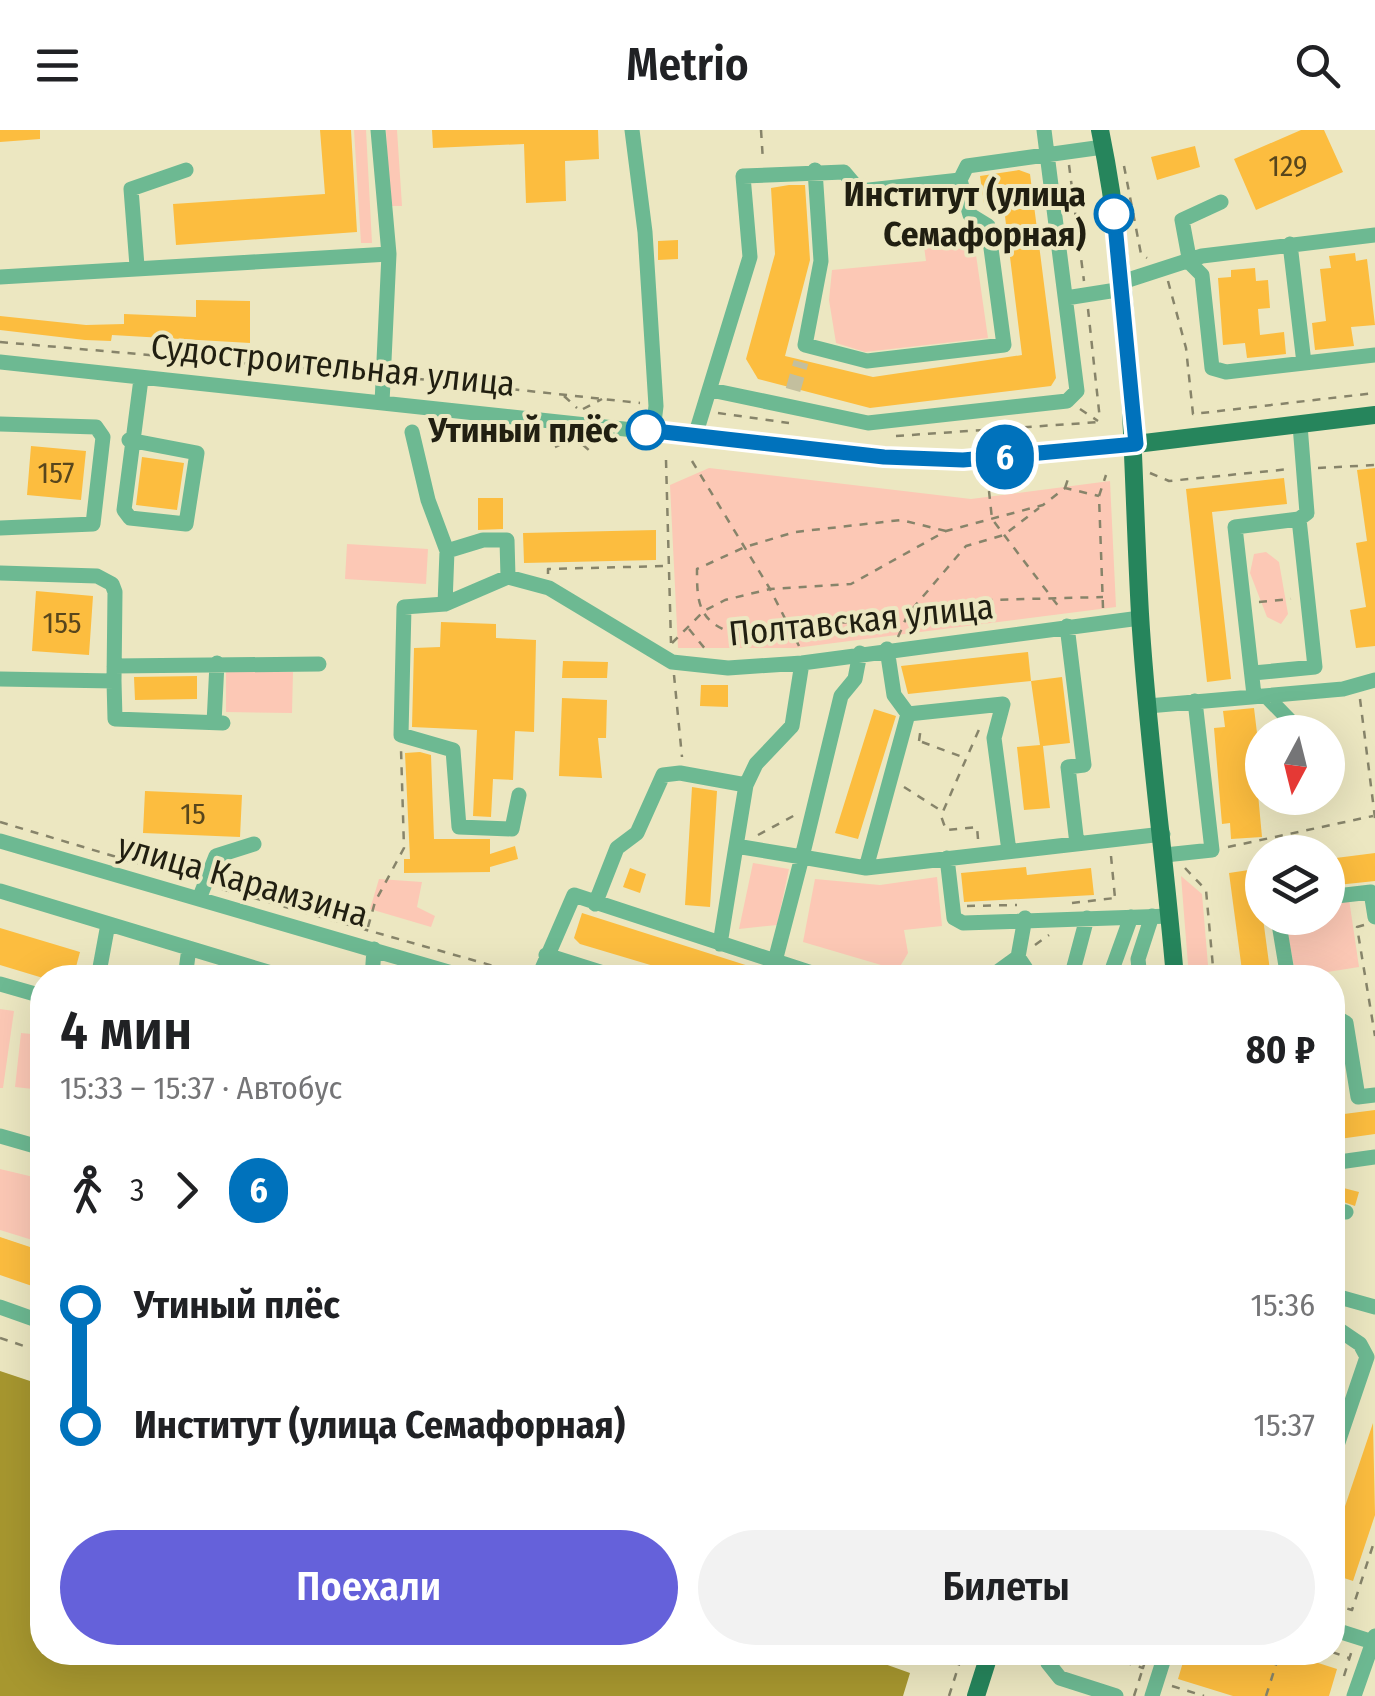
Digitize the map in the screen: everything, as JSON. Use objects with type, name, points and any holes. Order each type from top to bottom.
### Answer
[{"type":"main road","points":[[1102,138],[1122,286],[1136,444],[1140,618],[1148,706],[1163,834],[1172,858],[1161,916],[1173,965]]},
{"type":"main road","name":"Судостроительная улица","points":[[1136,444],[1375,415]]},
{"type":"main road","points":[[976,1696],[986,1665]]},
{"type":"street","points":[[378,130],[389,254],[382,403]]},
{"type":"street","points":[[632,130],[645,232],[656,406],[653,431]]},
{"type":"street","points":[[711,390],[790,398],[868,423],[1066,401],[1078,391],[1044,130]]},
{"type":"street","points":[[805,345],[866,362],[1004,345],[988,226],[970,215],[960,180],[966,166],[1050,155],[1102,138]]},
{"type":"street","points":[[137,266],[131,189],[186,170]]},
{"type":"street","points":[[800,362],[821,261],[815,170]]},
{"type":"street","points":[[695,436],[750,257],[743,176],[764,172],[844,172],[860,191],[960,180]]},
{"type":"street","points":[[1221,202],[1182,220],[1190,264],[1202,275],[1212,368],[1226,372],[1375,355]]},
{"type":"street","points":[[1066,298],[1122,286],[1190,264],[1202,256],[1375,234]]},
{"type":"street","points":[[1290,244],[1304,363]]},
{"type":"street","points":[[0,277],[389,254]]},
{"type":"street","name":"Судостроительная улица","points":[[0,362],[884,457],[963,460],[1136,444]]},
{"type":"street","points":[[129,440],[197,452],[186,524],[125,514],[129,440],[141,379]]},
{"type":"street","points":[[0,424],[96,428],[103,436],[93,524],[0,528]]},
{"type":"street","points":[[1282,715],[1260,696],[1253,673],[1235,528],[1299,519],[1307,513],[1300,424]]},
{"type":"street","points":[[412,432],[428,500],[447,551],[445,604]]},
{"type":"street","points":[[1253,673],[1315,666],[1299,519]]},
{"type":"street","points":[[447,551],[482,540],[507,540],[508,577],[445,604],[404,607],[400,734],[453,750],[460,827],[512,829],[519,795]]},
{"type":"street","points":[[0,573],[97,576],[112,584],[115,719],[218,723],[217,664]]},
{"type":"street","name":"Полтавская улица","points":[[508,577],[548,588],[668,653],[716,667],[802,663],[1140,618]]},
{"type":"street","points":[[1068,626],[1084,765],[1068,767],[1077,844]]},
{"type":"street","points":[[887,649],[894,695],[908,714]]},
{"type":"street","points":[[774,965],[840,696],[854,679],[860,653]]},
{"type":"street","points":[[720,944],[746,785],[756,764],[792,726],[802,663]]},
{"type":"street","points":[[0,679],[217,664],[319,664]]},
{"type":"street","points":[[1148,706],[1343,689],[1367,681]]},
{"type":"street","points":[[1172,858],[1212,850],[1196,701]]},
{"type":"street","points":[[908,714],[1002,704],[994,738],[1009,852]]},
{"type":"street","points":[[866,868],[908,714]]},
{"type":"street","points":[[595,904],[617,848],[637,833],[663,775],[680,773],[746,785]]},
{"type":"street","points":[[736,846],[866,868],[1163,834]]},
{"type":"street","name":"улица Карамзина","points":[[0,841],[201,891],[425,965]]},
{"type":"street","points":[[201,891],[216,856],[254,844]]},
{"type":"street","points":[[1032,848],[1034,868]]},
{"type":"street","points":[[946,858],[954,918],[962,923],[1022,913],[1068,911],[1087,918],[1161,916]]},
{"type":"street","points":[[0,890],[246,965]]},
{"type":"street","points":[[1345,896],[1371,892],[1375,919]]},
{"type":"street","points":[[542,965],[565,924],[574,895],[787,965]]},
{"type":"street","points":[[1022,913],[1018,957],[1023,965]]},
{"type":"street","points":[[1139,965],[1138,959],[1161,916]]},
{"type":"street","points":[[1114,965],[1131,917]]},
{"type":"street","points":[[1074,965],[1087,918]]},
{"type":"street","points":[[100,965],[108,924]]},
{"type":"street","points":[[1281,935],[1286,965]]},
{"type":"street","points":[[188,965],[190,948]]},
{"type":"street","points":[[373,965],[374,950]]},
{"type":"street","points":[[546,955],[578,965]]},
{"type":"street","points":[[1007,965],[1018,957]]},
{"type":"street","points":[[0,984],[30,993]]},
{"type":"street","points":[[1345,1022],[1358,1097],[1375,1094]]},
{"type":"street","points":[[0,1136],[30,1145]]},
{"type":"street","points":[[1345,1161],[1375,1158]]},
{"type":"street","points":[[1345,1301],[1375,1307]]},
{"type":"street","points":[[0,1307],[30,1318]]},
{"type":"street","points":[[1345,1334],[1360,1344],[1367,1357],[1345,1422]]},
{"type":"street","points":[[1345,1632],[1374,1639],[1354,1696]]},
{"type":"street","points":[[1050,1665],[1060,1678],[1116,1696]]},
{"type":"street","points":[[1154,1689],[1162,1665]]},
{"type":"path","points":[[761,130],[764,172]]},
{"type":"path","points":[[0,342],[561,393],[656,406]]},
{"type":"path","points":[[561,393],[580,410],[604,398]]},
{"type":"path","points":[[882,437],[1100,422],[1066,401]]},
{"type":"path","points":[[705,411],[803,425]]},
{"type":"path","points":[[555,447],[575,438],[590,451]]},
{"type":"path","points":[[666,460],[668,653],[680,773]]},
{"type":"path","points":[[692,462],[770,590],[790,628],[802,663]]},
{"type":"path","points":[[1149,473],[1169,480],[1375,465]]},
{"type":"path","points":[[1104,622],[1099,496],[1106,476]]},
{"type":"path","points":[[887,649],[908,614],[966,546],[1004,535],[1066,488],[1068,479]]},
{"type":"path","points":[[1066,488],[1099,496]]},
{"type":"path","points":[[989,491],[992,519],[1052,596],[1068,626]]},
{"type":"path","points":[[668,653],[702,614],[726,600],[770,590],[850,584],[946,531],[1043,505]]},
{"type":"path","points":[[946,531],[901,520],[795,532],[744,547],[697,570],[697,597],[702,614],[710,624],[725,630],[790,628],[908,614],[952,604],[1103,596]]},
{"type":"path","points":[[548,588],[548,569],[668,566]]},
{"type":"path","points":[[1244,604],[1308,598]]},
{"type":"path","points":[[688,628],[716,667]]},
{"type":"path","points":[[1212,850],[1374,817],[1367,681]]},
{"type":"path","points":[[978,839],[976,827],[946,830],[942,811],[989,705]]},
{"type":"path","points":[[368,929],[375,902],[404,848],[400,734]]},
{"type":"path","points":[[915,739],[966,758]]},
{"type":"path","points":[[890,780],[942,811]]},
{"type":"path","points":[[736,846],[814,806]]},
{"type":"path","points":[[0,822],[201,891],[368,929],[491,965]]},
{"type":"path","points":[[955,829],[956,842]]},
{"type":"path","points":[[1109,840],[1113,917]]},
{"type":"path","points":[[1172,858],[1206,890],[1213,965]]},
{"type":"path","points":[[1018,957],[1068,911],[1115,898]]},
{"type":"path","points":[[952,907],[1016,902],[1022,913]]},
{"type":"path","points":[[1375,919],[1357,928],[1375,1036]]},
{"type":"path","points":[[0,1338],[30,1348]]},
{"type":"path","points":[[1345,1608],[1352,1610],[1375,1539]]},
{"type":"path","points":[[1345,1656],[1350,1658]]},
{"type":"path","points":[[949,1696],[959,1665]]},
{"type":"path","points":[[1266,1696],[1276,1665]]},
{"type":"path","points":[[1154,1689],[1204,1696]]},
{"type":"shaded area","points":[[354,130],[366,130],[372,243],[361,243]]},
{"type":"shaded area","points":[[386,130],[397,130],[402,206],[390,206]]},
{"type":"shaded area","points":[[973,234],[988,338],[865,352],[836,343],[829,300],[832,270],[926,261],[923,239]]},
{"type":"shaded area","points":[[709,468],[971,499],[1110,481],[1116,607],[795,648],[678,648],[670,485]]},
{"type":"shaded area","points":[[347,544],[428,549],[426,584],[345,579]]},
{"type":"shaded area","points":[[1266,552],[1279,562],[1288,614],[1281,624],[1267,617],[1250,573],[1254,554]]},
{"type":"shaded area","points":[[226,671],[293,672],[292,713],[226,712]]},
{"type":"shaded area","points":[[753,863],[789,869],[777,925],[739,929]]},
{"type":"shaded area","points":[[1181,876],[1202,894],[1208,965],[1188,965]]},
{"type":"shaded area","points":[[937,877],[942,926],[904,930],[908,953],[901,965],[881,965],[803,942],[815,879],[880,885]]},
{"type":"shaded area","points":[[379,879],[422,882],[417,907],[435,916],[431,927],[370,909]]},
{"type":"shaded area","points":[[1345,899],[1349,899],[1359,967],[1294,965],[1288,935],[1345,935]]},
{"type":"shaded area","points":[[0,1009],[14,1011],[3,1088],[0,1088]]},
{"type":"shaded area","points":[[21,1033],[30,1034],[30,1089],[15,1087]]},
{"type":"shaded area","points":[[0,1169],[30,1176],[30,1239],[0,1230]]},
{"type":"shaded area","points":[[0,1371],[30,1381],[30,1665],[888,1665],[910,1673],[903,1696],[0,1696]]},
{"type":"building","points":[[0,130],[40,130],[40,139],[0,142]]},
{"type":"building","points":[[320,130],[351,130],[357,232],[176,245],[173,204],[325,194]]},
{"type":"building","points":[[432,130],[598,130],[599,159],[565,161],[566,201],[526,203],[524,144],[433,148]]},
{"type":"building","points":[[1301,130],[1324,130],[1343,172],[1256,210],[1234,159]]},
{"type":"building","points":[[1195,146],[1200,167],[1157,180],[1151,157]]},
{"type":"building","points":[[1019,170],[1030,174],[1056,378],[1051,386],[870,408],[758,379],[746,359],[775,254],[771,188],[789,185],[805,185],[810,260],[785,356],[873,377],[1022,355],[1003,200],[984,203],[980,176]]},
{"type":"building","points":[[678,240],[678,259],[658,260],[658,241]]},
{"type":"building","points":[[1355,253],[1356,261],[1367,259],[1375,325],[1351,327],[1354,346],[1315,350],[1312,323],[1326,321],[1320,269],[1331,268],[1329,256]]},
{"type":"building","points":[[1255,268],[1256,281],[1268,280],[1270,308],[1258,309],[1260,335],[1284,332],[1286,354],[1247,358],[1245,343],[1223,345],[1218,278],[1231,277],[1231,270]]},
{"type":"building","points":[[196,300],[250,301],[250,343],[112,335],[111,341],[85,340],[0,330],[0,316],[86,325],[124,324],[124,314],[196,317]]},
{"type":"building","points":[[31,446],[86,451],[81,500],[27,495]]},
{"type":"building","points":[[142,457],[184,463],[177,510],[136,505]]},
{"type":"building","points":[[1375,468],[1375,646],[1356,648],[1350,610],[1366,607],[1356,543],[1367,541],[1357,470]]},
{"type":"building","points":[[1284,478],[1287,504],[1212,512],[1231,679],[1207,682],[1186,489]]},
{"type":"building","points":[[478,498],[503,498],[503,529],[478,530]]},
{"type":"building","points":[[656,530],[656,560],[524,563],[523,533]]},
{"type":"building","points":[[36,591],[93,596],[89,655],[32,651]]},
{"type":"building","points":[[441,622],[496,624],[496,638],[536,640],[534,732],[515,731],[513,780],[493,779],[491,817],[473,816],[477,730],[412,727],[414,648],[440,647]]},
{"type":"building","points":[[1028,652],[1031,681],[908,694],[901,666]]},
{"type":"building","points":[[563,661],[608,662],[607,678],[562,678]]},
{"type":"building","points":[[197,676],[197,699],[135,700],[134,677]]},
{"type":"building","points":[[1062,677],[1070,743],[1043,746],[1050,808],[1024,810],[1017,747],[1040,745],[1031,681]]},
{"type":"building","points":[[701,685],[728,685],[728,707],[700,706]]},
{"type":"building","points":[[562,698],[607,700],[606,738],[598,738],[602,778],[559,776]]},
{"type":"building","points":[[1254,708],[1255,715],[1245,715],[1245,815],[1260,815],[1262,835],[1231,839],[1230,823],[1222,824],[1214,728],[1225,727],[1223,711]]},
{"type":"building","points":[[874,709],[896,716],[858,839],[835,833]]},
{"type":"building","points":[[405,753],[431,755],[434,839],[490,839],[490,854],[515,846],[518,859],[490,867],[490,872],[404,873],[404,859],[410,859]]},
{"type":"building","points":[[692,787],[717,791],[710,907],[685,905]]},
{"type":"building","points":[[145,791],[242,795],[240,837],[143,833]]},
{"type":"building","points":[[1375,853],[1375,881],[1345,884],[1345,857]]},
{"type":"building","points":[[1026,867],[1027,875],[1091,868],[1094,895],[964,902],[961,873]]},
{"type":"building","points":[[630,868],[646,874],[640,893],[623,887]]},
{"type":"building","points":[[1245,871],[1245,935],[1265,935],[1269,965],[1241,965],[1229,873]]},
{"type":"building","points":[[582,913],[746,965],[650,965],[580,944],[574,938]]},
{"type":"building","points":[[0,928],[80,952],[76,965],[30,965],[30,974],[0,965]]},
{"type":"building","points":[[1375,1110],[1375,1134],[1345,1138],[1345,1114]]},
{"type":"building","points":[[1345,1188],[1359,1192],[1355,1206],[1345,1203]]},
{"type":"building","points":[[0,1237],[30,1247],[30,1285],[0,1275]]},
{"type":"building","points":[[1373,1423],[1375,1515],[1353,1581],[1345,1578],[1345,1506]]},
{"type":"building","points":[[1182,1665],[1325,1665],[1337,1669],[1329,1696],[1233,1696],[1178,1679]]},
{"type":"tunnel","points":[[793,390],[801,362]]},
{"type":"bus line","name":"6","points":[[646,430],[884,457],[963,460],[1136,444],[1114,214]]},
{"type":"place","name":"Институт (улица Семафорная)","points":[[1114,214]]},
{"type":"place","name":"Утиный плёс","points":[[646,430]]}]
